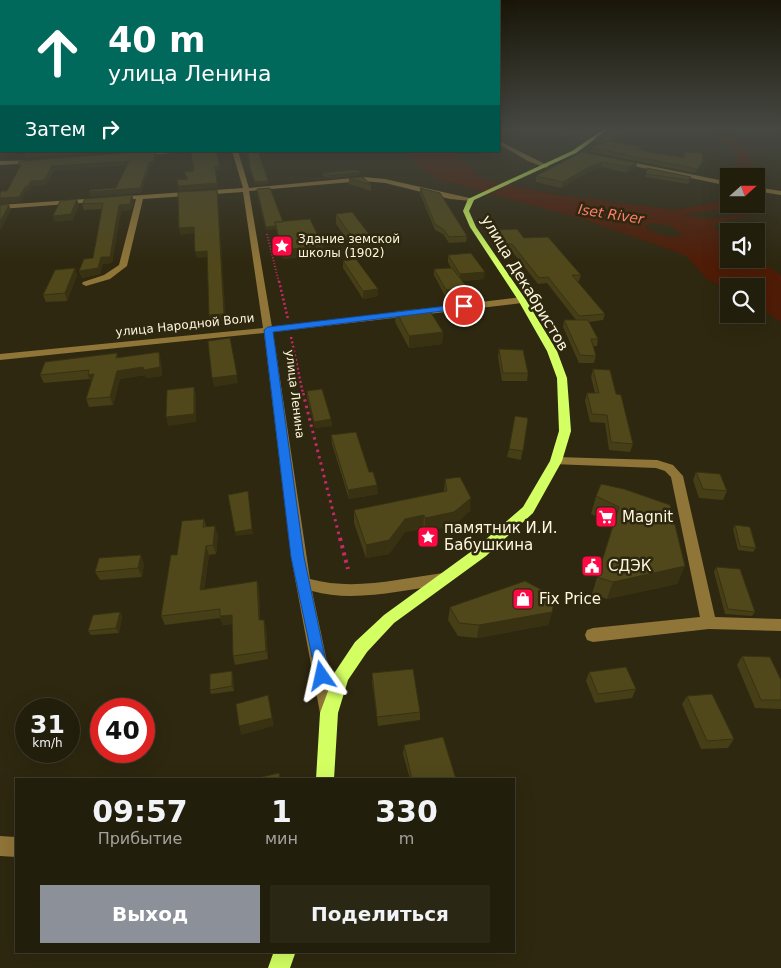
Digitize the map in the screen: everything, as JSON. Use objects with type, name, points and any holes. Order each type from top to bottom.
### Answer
[{"type":"main road","points":[[474,198],[527,174]]},
{"type":"main road","name":"улица Декабристов","points":[[329,713],[341,677],[361,647],[389,618],[481,552],[528,510],[556,461],[565,431],[562,378],[552,351],[522,300],[472,227],[466,211],[474,198]]},
{"type":"main road","points":[[325,778],[329,713]]},
{"type":"main road","points":[[279,968],[284,953]]},
{"type":"street","name":"улица Ленина","points":[[242,174],[246,189],[268,330],[296,547],[329,713]]},
{"type":"street","points":[[681,174],[720,182]]},
{"type":"street","points":[[0,207],[376,179],[450,197],[474,198]]},
{"type":"street","points":[[765,191],[781,193]]},
{"type":"street","points":[[86,284],[107,277],[123,266],[140,197]]},
{"type":"street","name":"улица Народной Воли","points":[[0,358],[268,330],[522,300]]},
{"type":"street","points":[[556,461],[657,464],[674,471],[677,476],[709,623]]},
{"type":"street","points":[[303,583],[328,590],[346,591],[443,579]]},
{"type":"street","points":[[593,635],[709,623],[781,625]]},
{"type":"street","points":[[0,846],[15,847]]},
{"type":"path","points":[[267,234],[290,327],[291,342],[311,429],[348,569]]},
{"type":"water","name":"Iset River","points":[[431,174],[477,174],[493,182],[552,194],[675,210],[720,202],[720,209],[682,215],[711,219],[748,213],[748,216],[718,222],[713,227],[720,233],[720,268],[765,268],[765,265],[781,275],[781,322],[765,312],[765,278],[720,278],[720,286],[707,279],[687,257],[677,252],[582,219],[438,179]],"holes":[[[651,223],[671,226],[683,235],[674,237],[659,234],[645,227]]]},
{"type":"building","points":[[16,174],[47,174],[44,180],[31,181],[19,197],[0,198],[2,191],[7,191]]},
{"type":"building","points":[[123,174],[145,174],[140,188],[89,192],[90,190],[116,188]]},
{"type":"building","points":[[185,174],[216,174],[217,183],[178,186],[177,180],[188,179]]},
{"type":"building","points":[[252,174],[266,174],[268,181],[255,182]]},
{"type":"building","points":[[540,174],[577,174],[563,182],[536,176]]},
{"type":"building","points":[[647,174],[677,174],[691,177],[689,180]]},
{"type":"building","points":[[363,177],[371,185],[349,178]]},
{"type":"building","points":[[270,188],[283,222],[275,222],[276,226],[266,227],[257,189]]},
{"type":"building","points":[[420,188],[440,193],[467,236],[449,237],[443,229],[435,224]]},
{"type":"building","points":[[217,190],[224,314],[209,315],[207,251],[195,252],[194,227],[179,228],[178,192]]},
{"type":"building","points":[[132,195],[130,204],[119,205],[110,257],[101,257],[98,268],[79,271],[84,259],[93,258],[103,203],[82,204],[85,199]]},
{"type":"building","points":[[77,199],[71,214],[53,216],[60,201]]},
{"type":"building","points":[[0,205],[9,205],[0,222]]},
{"type":"building","points":[[352,212],[372,238],[354,240],[336,214]]},
{"type":"building","points":[[310,219],[323,246],[282,250],[275,222]]},
{"type":"building","points":[[517,229],[524,238],[548,237],[581,275],[572,275],[605,314],[579,316],[548,277],[539,278],[512,244],[506,244],[496,230]]},
{"type":"building","points":[[471,253],[485,272],[460,274],[448,255]]},
{"type":"building","points":[[356,259],[378,289],[363,291],[343,261]]},
{"type":"building","points":[[75,268],[65,293],[43,295],[55,270]]},
{"type":"building","points":[[452,268],[467,287],[446,290],[434,269]]},
{"type":"building","points":[[416,309],[418,313],[430,311],[443,332],[409,336],[396,311]]},
{"type":"building","points":[[564,320],[588,320],[598,339],[591,339],[596,356],[580,355]]},
{"type":"building","points":[[230,338],[237,375],[212,378],[208,341]]},
{"type":"building","points":[[499,349],[523,350],[528,373],[503,373]]},
{"type":"building","points":[[159,352],[160,367],[144,370],[143,367],[117,371],[110,397],[86,399],[94,374],[88,375],[89,370],[40,375],[45,362],[117,353],[116,358]]},
{"type":"building","points":[[593,369],[610,370],[616,394],[621,395],[633,444],[611,442],[607,415],[592,414],[587,393],[599,393]]},
{"type":"building","points":[[194,387],[194,414],[166,417],[167,390]]},
{"type":"building","points":[[322,389],[331,419],[314,422],[307,391]]},
{"type":"building","points":[[515,416],[528,418],[523,451],[509,449]]},
{"type":"building","points":[[356,432],[369,472],[373,472],[377,485],[348,490],[331,435]]},
{"type":"building","points":[[696,472],[720,474],[727,491],[703,489]]},
{"type":"building","points":[[460,477],[471,498],[454,512],[425,518],[424,515],[405,519],[389,540],[366,545],[354,510],[447,491],[445,479]]},
{"type":"building","points":[[601,484],[624,489],[670,505],[685,566],[613,582],[597,577],[619,507],[596,496]]},
{"type":"building","points":[[248,491],[252,529],[235,532],[228,495]]},
{"type":"building","points":[[204,519],[203,527],[215,526],[213,545],[206,546],[200,590],[257,581],[259,620],[264,620],[266,651],[233,656],[232,615],[220,616],[220,609],[161,616],[171,555],[177,555],[182,521]]},
{"type":"building","points":[[735,525],[750,527],[756,548],[740,546]]},
{"type":"building","points":[[141,555],[138,568],[95,572],[99,558]]},
{"type":"building","points":[[716,567],[740,569],[755,612],[728,609]]},
{"type":"building","points":[[525,581],[555,597],[552,612],[479,625],[459,623],[450,607]]},
{"type":"building","points":[[120,612],[116,628],[88,631],[93,615]]},
{"type":"building","points":[[742,656],[770,657],[781,680],[781,700],[761,700]]},
{"type":"building","points":[[626,667],[636,689],[598,694],[589,672]]},
{"type":"building","points":[[413,669],[420,712],[377,717],[372,673]]},
{"type":"building","points":[[232,671],[232,686],[210,690],[210,674]]},
{"type":"building","points":[[712,694],[734,739],[707,741],[687,696]]},
{"type":"building","points":[[268,695],[272,718],[239,726],[236,704]]},
{"type":"building","points":[[443,737],[456,778],[412,778],[404,745]]},
{"type":"building","points":[[279,773],[280,778],[257,778]]},
{"type":"place","name":"Здание земской школы (1902)","points":[[282,246]]},
{"type":"place","name":"Magnit","points":[[606,517]]},
{"type":"place","name":"памятник И.И. Бабушкина","points":[[428,537]]},
{"type":"place","name":"СДЭК","points":[[592,566]]},
{"type":"place","name":"Fix Price","points":[[523,599]]},
{"type":"route","points":[[322,676],[298,557],[268,330],[464,306]]}]
